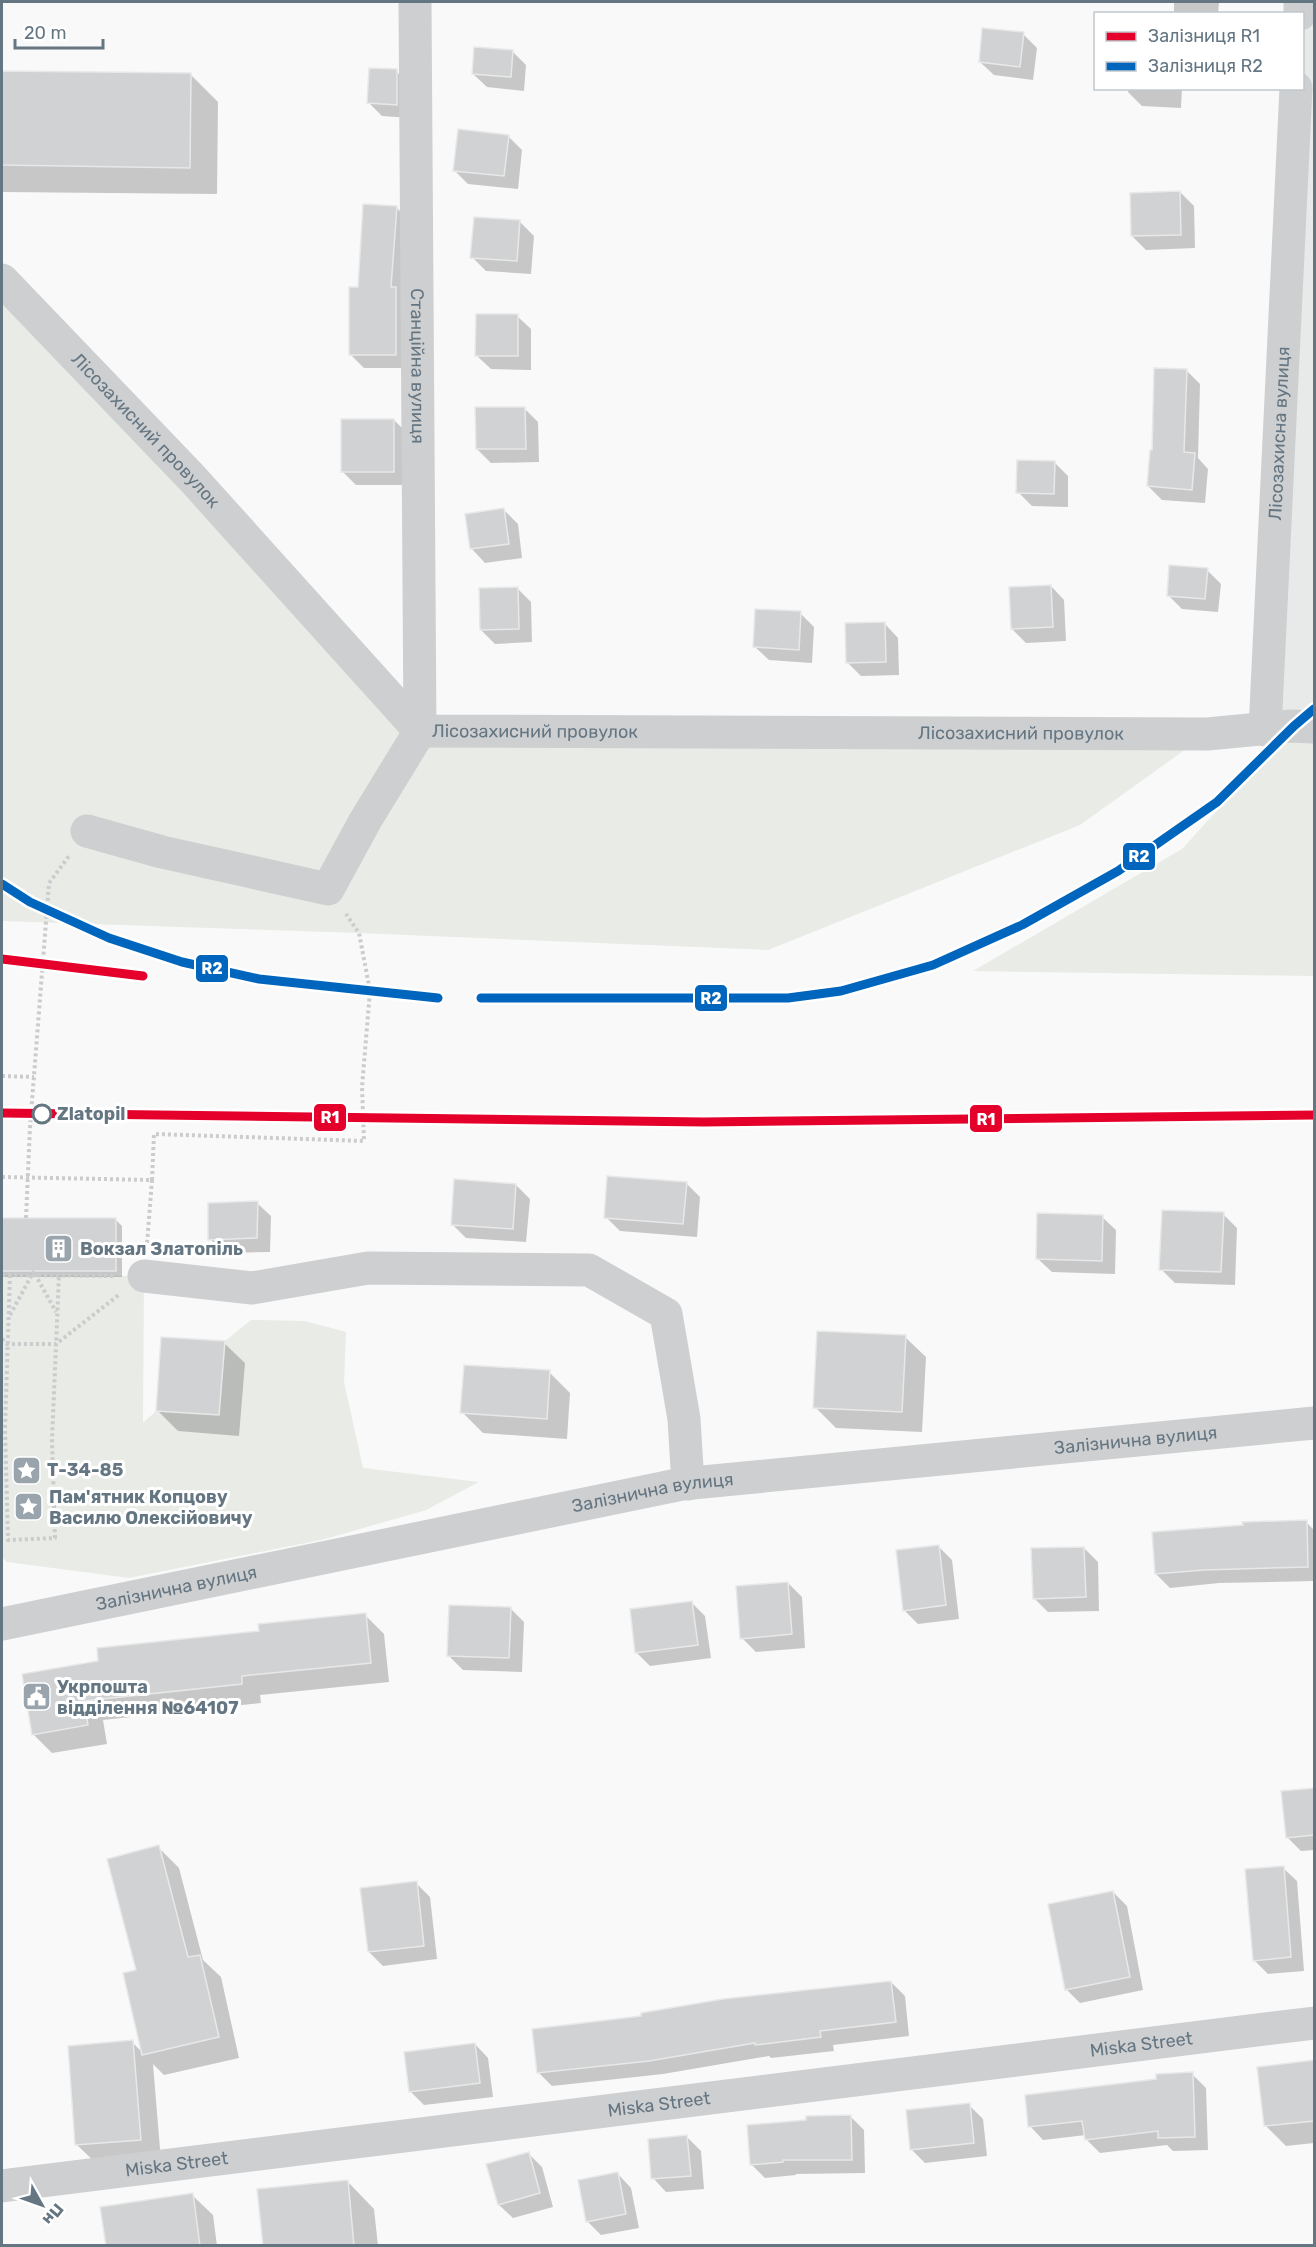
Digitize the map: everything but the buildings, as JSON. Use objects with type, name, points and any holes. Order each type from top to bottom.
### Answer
[{"type":"street","name":"Станційна вулиця","points":[[415,2],[420,731]]},
{"type":"street","name":"Лісозахисна вулиця","points":[[1265,730],[1296,90]]},
{"type":"street","name":"Лісозахисний провулок","points":[[2,280],[192,478],[420,731],[1207,734],[1265,730]]},
{"type":"street","points":[[1265,730],[1291,726],[1314,727]]},
{"type":"street","points":[[87,831],[162,852],[328,889],[365,821],[420,731]]},
{"type":"street","points":[[144,1276],[252,1288],[368,1268],[590,1270],[666,1314],[684,1419],[688,1484]]},
{"type":"street","name":"Залізнична вулиця","points":[[2,1624],[688,1484],[1314,1423]]},
{"type":"street","name":"Miska Street","points":[[2,2186],[1314,2023]]},
{"type":"path","points":[[26,1218],[49,883],[87,831]]},
{"type":"path","points":[[2,1339],[7,1344],[56,1344],[144,1276],[154,1134],[364,1141],[362,1087],[370,991],[359,933],[328,889]]},
{"type":"path","points":[[2,1076],[34,1077]]},
{"type":"path","points":[[2,1177],[152,1180]]},
{"type":"path","points":[[2,1275],[144,1276]]},
{"type":"path","points":[[10,1275],[5,1428],[8,1540],[55,1538],[52,1440],[59,1275]]},
{"type":"path","points":[[34,1275],[57,1314]]},
{"type":"path","points":[[8,1319],[34,1275]]},
{"type":"shaded area","points":[[1314,2],[1314,704],[1294,726],[1265,730],[1302,90],[1304,90],[1304,12]]},
{"type":"shaded area","points":[[2,280],[420,731],[1207,734],[1080,825],[768,950],[2,921]]},
{"type":"shaded area","points":[[1314,704],[1314,976],[973,971],[1182,849]]},
{"type":"shaded area","points":[[2,1275],[144,1276],[143,1423],[156,1411],[219,1415],[225,1341],[251,1320],[305,1321],[346,1332],[344,1382],[363,1468],[479,1482],[426,1510],[321,1540],[129,1578],[7,1562],[2,1557]]},
{"type":"rail line","name":"R2","points":[[481,998],[788,998],[841,991],[933,965],[1022,925],[1118,871],[1217,802],[1314,709]]},
{"type":"rail line","name":"R2","points":[[2,884],[30,902],[109,938],[182,962],[259,979],[438,998]]},
{"type":"rail line","name":"R1","points":[[2,959],[143,976]]},
{"type":"rail line","name":"R1","points":[[2,1113],[704,1122],[1314,1115]]},
{"type":"place","name":"Zlatopil","points":[[42,1114]]},
{"type":"place","name":"Вокзал Златопіль","points":[[59,1249]]},
{"type":"place","name":"Т-34-85","points":[[26,1470]]},
{"type":"place","name":"Пам'ятник Копцову Василю Олексійовичу","points":[[28,1507]]},
{"type":"place","name":"Укрпошта відділення №64107","points":[[36,1697]]}]
